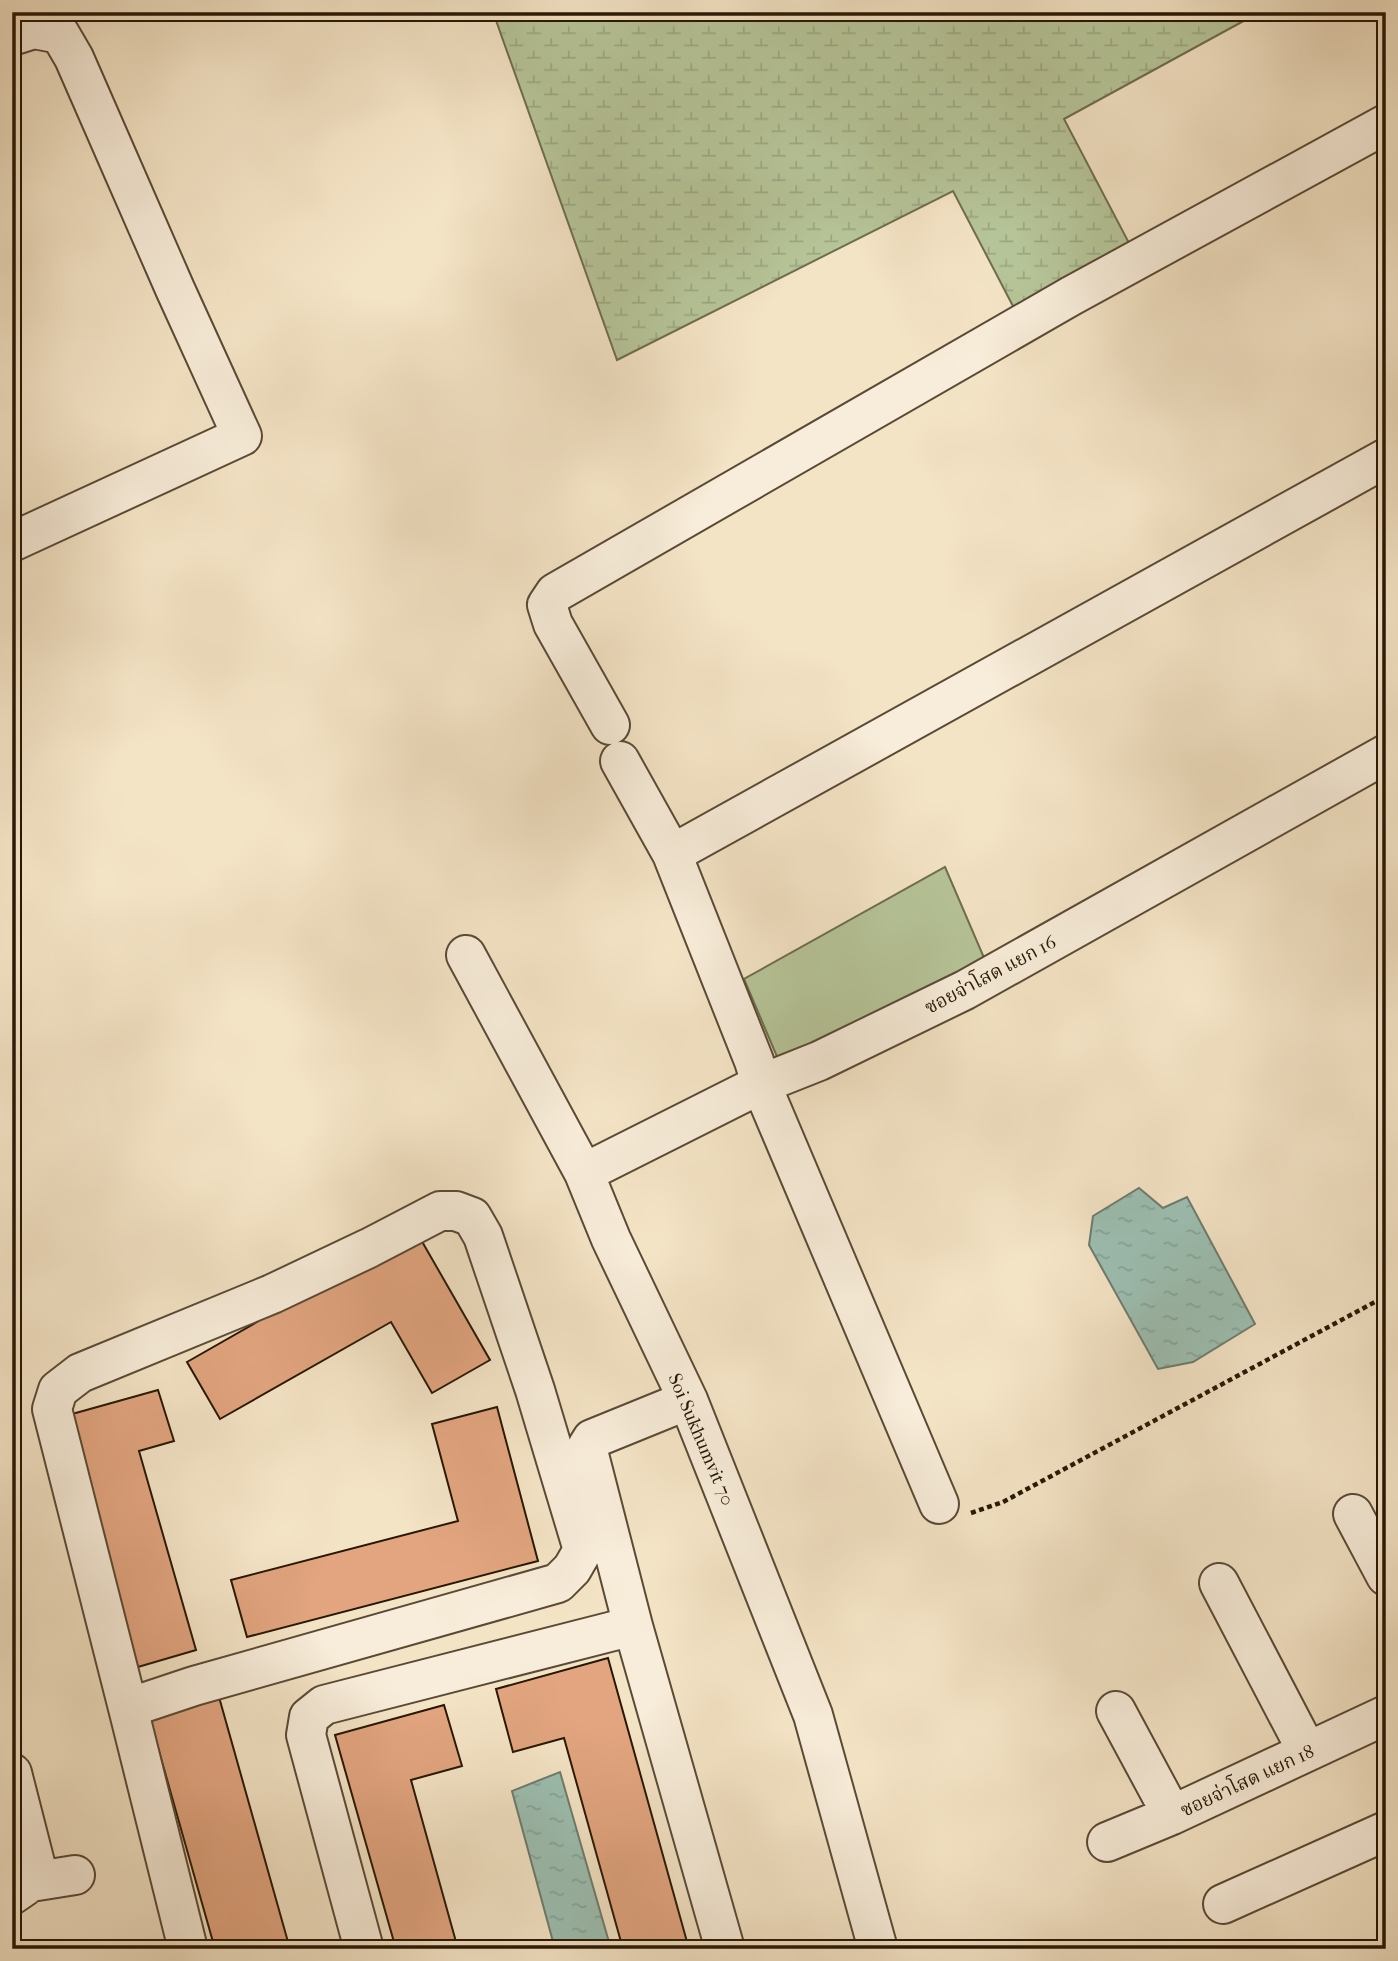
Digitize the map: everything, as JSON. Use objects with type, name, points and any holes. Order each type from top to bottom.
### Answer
[{"type":"street","points":[[12,36],[34,29],[60,34],[74,58],[242,436],[12,542]]},
{"type":"street","points":[[939,1504],[761,1084],[754,1060],[672,854],[553,624],[547,605],[555,593],[1059,303],[1386,124]]},
{"type":"street","points":[[672,854],[1386,458]]},
{"type":"street","name":"ซอยจ่าโสด แยก 16","points":[[584,1173],[761,1084],[965,990],[1386,754]]},
{"type":"street","name":"Soi Sukhumvit 70","points":[[466,955],[584,1173],[611,1239],[688,1400],[814,1715],[878,1949]]},
{"type":"street","points":[[128,1708],[194,1686],[558,1583],[572,1569],[583,1550],[536,1390],[483,1236],[472,1217],[456,1211],[440,1211],[272,1294],[80,1373],[58,1390],[52,1409],[188,1949]]},
{"type":"street","points":[[688,1400],[592,1439],[587,1447],[633,1626],[725,1949]]},
{"type":"street","points":[[1353,1514],[1386,1576]]},
{"type":"street","points":[[1219,1583],[1307,1751]]},
{"type":"street","points":[[364,1949],[306,1735],[309,1717],[324,1705],[633,1626]]},
{"type":"street","points":[[1116,1711],[1171,1815]]},
{"type":"street","name":"ซอยจ่าโสด แยก 18","points":[[1107,1842],[1171,1815],[1386,1714]]},
{"type":"street","points":[[12,1773],[35,1863],[21,1888]]},
{"type":"street","points":[[1223,1904],[1386,1831]]},
{"type":"street","points":[[21,1888],[75,1875]]},
{"type":"path","points":[[939,1504],[961,1516],[1003,1502],[1386,1296]]},
{"type":"green space","points":[[493,12],[1260,12],[1064,119],[1129,243],[1014,308],[953,191],[617,360]]},
{"type":"green space","points":[[945,867],[985,960],[781,1066],[744,979]]},
{"type":"water","points":[[1139,1188],[1163,1208],[1187,1197],[1255,1324],[1193,1362],[1158,1369],[1089,1245],[1093,1216]]},
{"type":"water","points":[[560,1772],[611,1949],[555,1949],[512,1791]]},
{"type":"building","points":[[416,1231],[490,1360],[432,1393],[391,1322],[220,1419],[187,1362]]},
{"type":"building","points":[[158,1390],[174,1441],[139,1451],[196,1650],[138,1667],[65,1416]]},
{"type":"building","points":[[497,1407],[538,1561],[247,1637],[231,1580],[458,1521],[432,1424]]},
{"type":"building","points":[[608,1658],[689,1949],[623,1949],[564,1738],[513,1752],[496,1689]]},
{"type":"building","points":[[219,1697],[290,1949],[215,1949],[149,1716]]},
{"type":"building","points":[[444,1705],[462,1766],[411,1780],[458,1949],[396,1949],[335,1735]]}]
